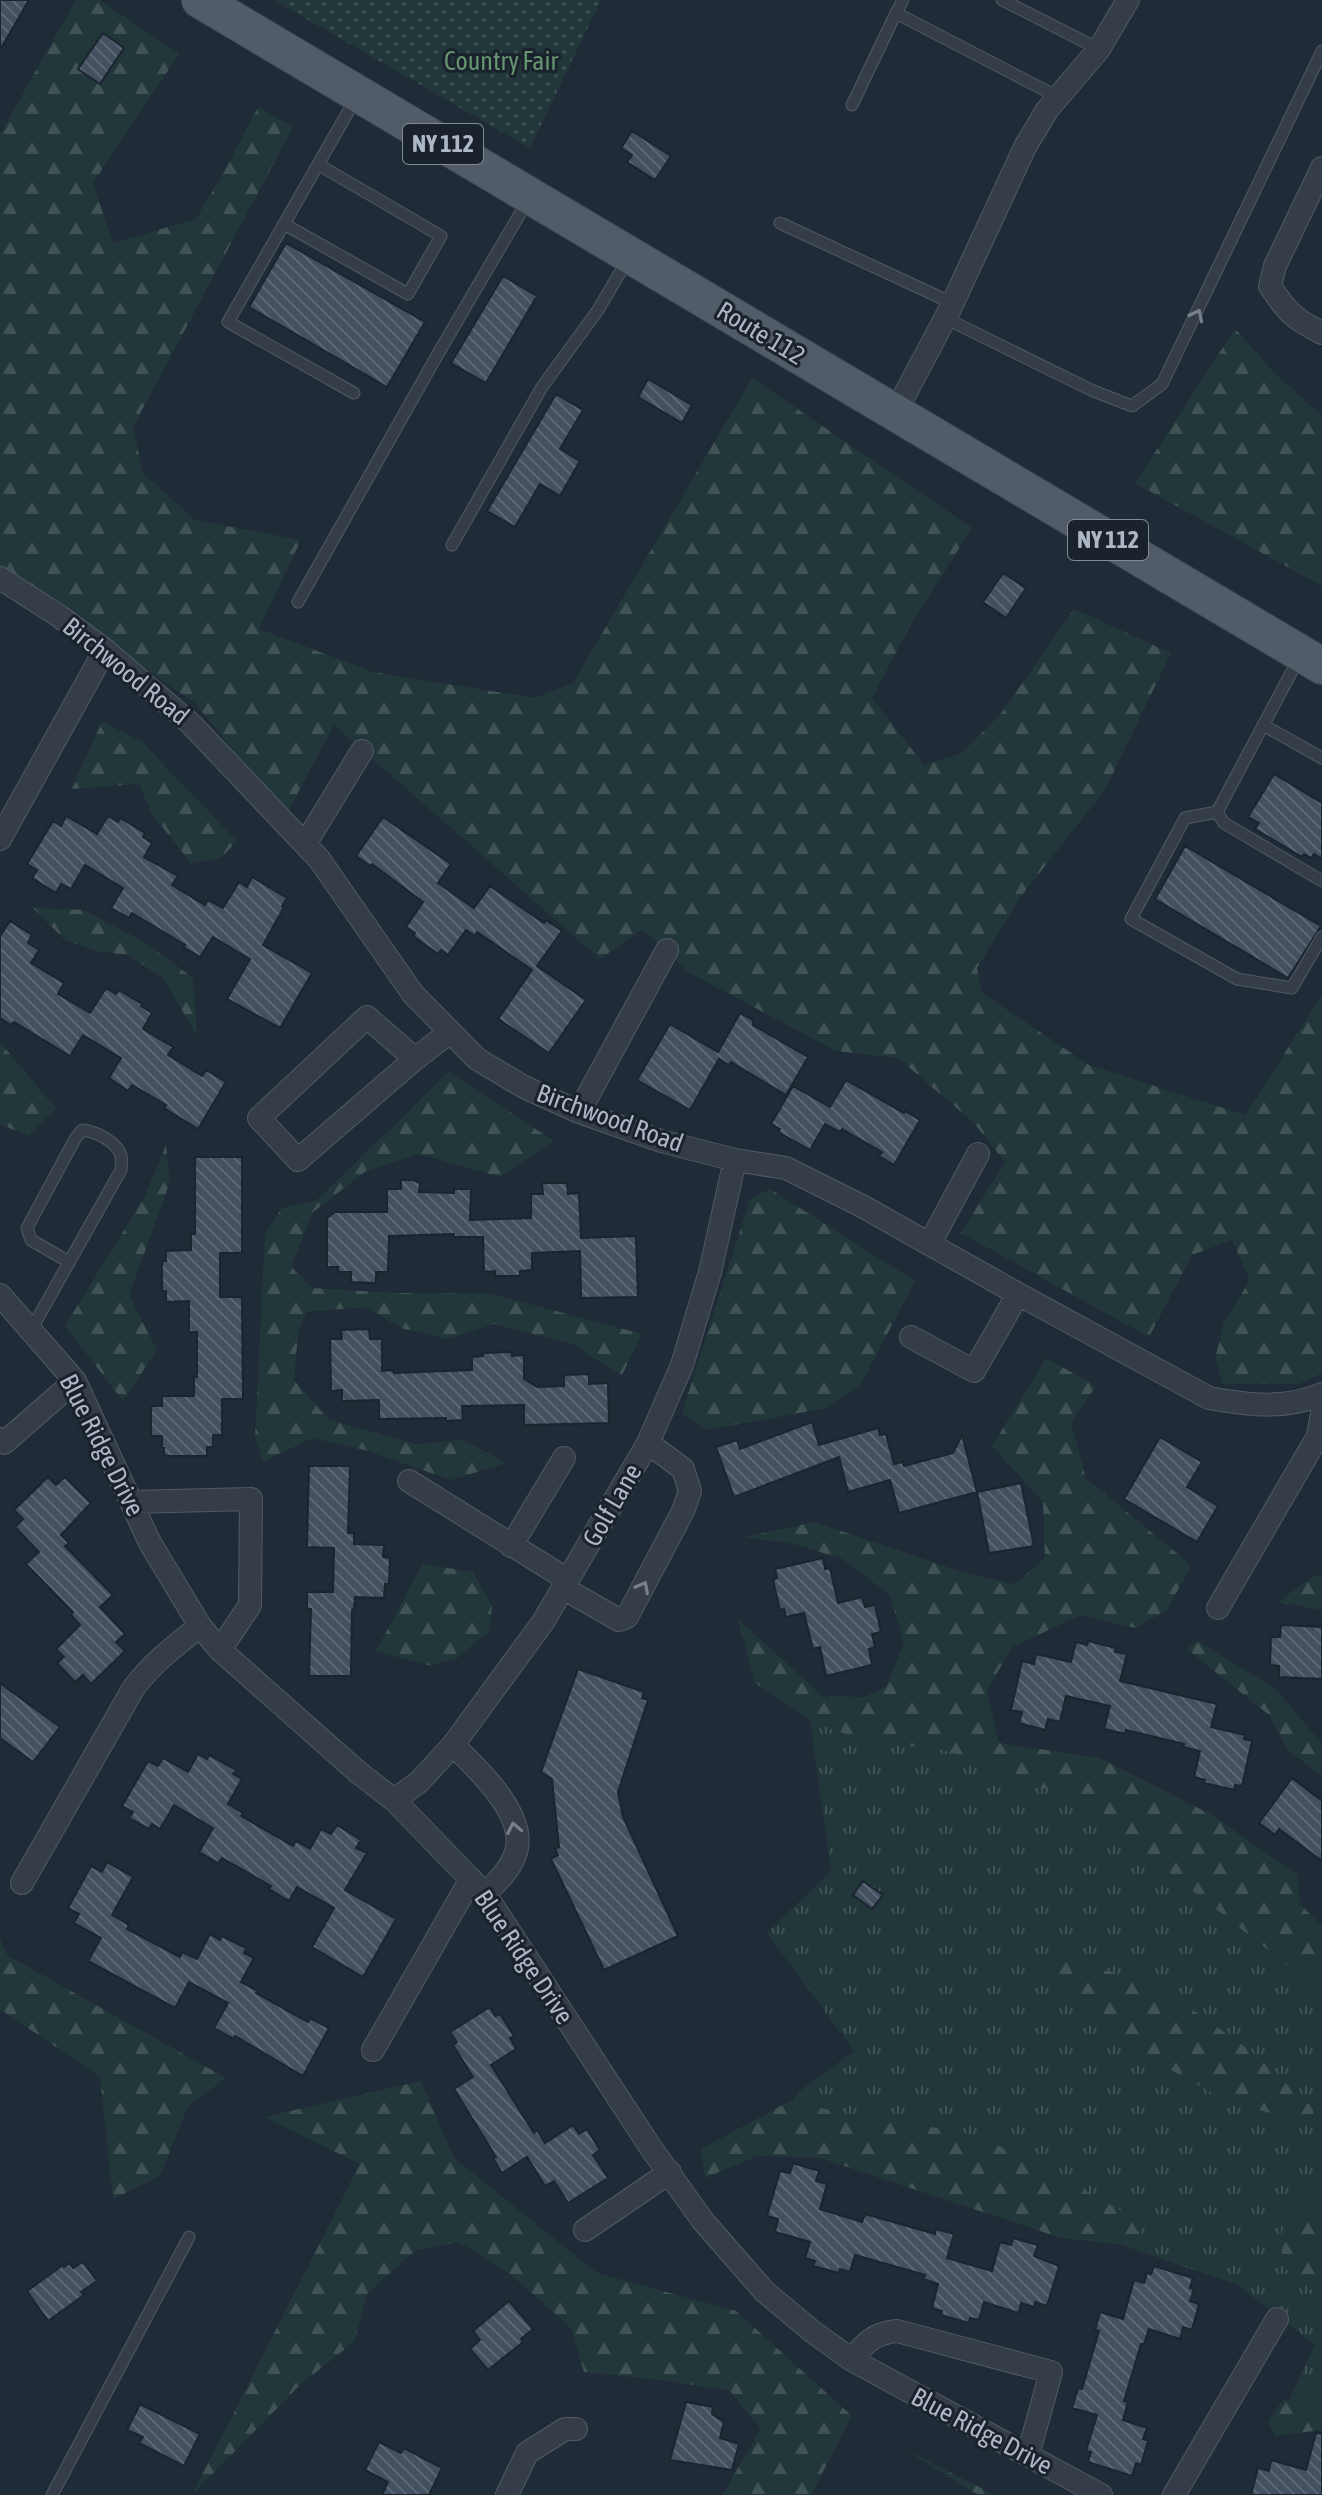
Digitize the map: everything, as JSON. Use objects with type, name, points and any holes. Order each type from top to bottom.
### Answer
[{"type":"main road","name":"Route 112","points":[[200,0],[1312,660]]},
{"type":"street","points":[[895,413],[949,311],[1025,147],[1047,110],[1099,49],[1128,0]]},
{"type":"street","points":[[1322,168],[1275,266],[1270,286],[1286,310],[1303,324],[1322,333]]},
{"type":"street","name":"Birchwood Road","points":[[0,578],[105,650],[191,724],[319,859],[413,994],[477,1059],[524,1087],[579,1112],[661,1141],[735,1160],[786,1168],[930,1243],[1209,1398],[1271,1406],[1305,1401],[1322,1394]]},
{"type":"street","points":[[0,839],[105,650]]},
{"type":"street","points":[[305,844],[362,751]]},
{"type":"street","points":[[579,1112],[667,950]]},
{"type":"street","points":[[415,1059],[367,1017],[259,1118],[298,1160],[450,1032]]},
{"type":"street","points":[[930,1243],[978,1154]]},
{"type":"street","name":"Golf Lane","points":[[394,1800],[419,1782],[453,1745],[543,1622],[648,1443],[682,1365],[710,1272],[735,1160]]},
{"type":"street","points":[[911,1337],[974,1371],[1018,1294]]},
{"type":"street","name":"Blue Ridge Drive","points":[[0,1295],[75,1381],[150,1543],[200,1626],[220,1650],[359,1773],[394,1800],[478,1887],[651,2148],[703,2221],[765,2292],[852,2360],[1101,2495]]},
{"type":"street","points":[[0,1439],[4,1443],[75,1381]]},
{"type":"street","points":[[1218,1608],[1318,1436],[1322,1413]]},
{"type":"street","points":[[409,1481],[619,1620],[627,1617],[683,1511],[690,1491],[683,1469],[648,1443]]},
{"type":"street","points":[[511,1546],[564,1458]]},
{"type":"street","points":[[131,1502],[251,1499],[250,1605],[220,1650]]},
{"type":"street","points":[[22,1883],[133,1689],[167,1652],[200,1626]]},
{"type":"street","points":[[373,2050],[478,1887],[505,1874],[517,1852],[510,1811],[494,1787],[453,1745]]},
{"type":"street","points":[[585,2230],[670,2172]]},
{"type":"street","points":[[1174,2495],[1277,2319]]},
{"type":"street","points":[[852,2360],[871,2338],[882,2332],[897,2331],[1051,2372],[1028,2455]]},
{"type":"street","points":[[507,2495],[527,2453],[565,2429],[576,2429]]},
{"type":"lane","points":[[852,105],[903,0]]},
{"type":"lane","points":[[1002,0],[1099,49]]},
{"type":"lane","points":[[896,13],[1058,97]]},
{"type":"lane","points":[[780,223],[949,311],[1091,390],[1132,406],[1162,384],[1322,51]]},
{"type":"lane","points":[[354,393],[228,322],[358,94]]},
{"type":"lane","points":[[284,224],[408,294],[441,236],[319,165]]},
{"type":"lane","points":[[298,602],[531,196]]},
{"type":"lane","points":[[452,545],[527,412],[598,310],[630,255]]},
{"type":"lane","points":[[1217,812],[1263,725],[1312,660]]},
{"type":"lane","points":[[1263,725],[1322,758]]},
{"type":"lane","points":[[1217,812],[1224,823],[1322,881]]},
{"type":"lane","points":[[1217,812],[1185,818],[1131,919],[1237,979],[1292,988],[1322,937]]},
{"type":"lane","points":[[31,1330],[121,1170],[121,1155],[114,1145],[91,1130],[82,1130],[75,1139],[27,1228],[31,1240],[69,1262]]},
{"type":"lane","points":[[52,2495],[189,2237]]},
{"type":"green space","points":[[76,0],[100,0],[179,54],[93,183],[113,243],[196,219],[258,107],[293,127],[133,427],[143,473],[195,520],[301,540],[259,629],[373,672],[535,698],[573,683],[752,378],[972,528],[911,624],[872,698],[924,765],[962,753],[1000,715],[1074,609],[1171,653],[1105,790],[1019,899],[977,968],[982,993],[1089,1065],[1245,1115],[1322,995],[1322,1373],[1299,1384],[1223,1384],[1215,1359],[1224,1322],[1250,1280],[1232,1240],[1192,1255],[1149,1337],[961,1233],[1005,1162],[973,1122],[898,1058],[836,1051],[688,972],[642,929],[600,959],[334,725],[286,815],[195,703],[0,569],[0,134]]},
{"type":"green space","name":"Country Fair","points":[[274,0],[601,0],[530,148]]},
{"type":"green space","points":[[1235,329],[1278,376],[1322,416],[1322,586],[1135,483]]},
{"type":"green space","points":[[102,722],[141,741],[237,841],[221,858],[191,863],[152,814],[139,784],[71,789]]},
{"type":"green space","points":[[33,908],[84,910],[144,942],[193,978],[197,1036],[163,978],[128,955],[96,951],[65,940]]},
{"type":"green space","points":[[0,1042],[56,1109],[28,1136],[0,1124]]},
{"type":"green space","points":[[449,1072],[554,1141],[500,1177],[419,1154],[366,1171],[313,1212],[291,1267],[313,1288],[492,1294],[642,1334],[622,1375],[576,1345],[494,1324],[448,1339],[401,1328],[365,1307],[306,1312],[298,1334],[294,1380],[329,1420],[416,1444],[463,1440],[506,1463],[451,1480],[365,1450],[312,1438],[263,1462],[255,1438],[265,1234],[282,1208],[317,1200]]},
{"type":"green space","points":[[166,1145],[170,1182],[129,1295],[157,1350],[123,1401],[65,1326],[145,1196]]},
{"type":"green space","points":[[770,1189],[915,1281],[860,1386],[826,1408],[708,1430],[682,1413],[750,1199]]},
{"type":"green space","points":[[1046,1358],[1096,1386],[1071,1423],[1086,1478],[1191,1565],[1167,1610],[1135,1628],[1081,1615],[1012,1647],[987,1691],[999,1743],[1100,1758],[1210,1814],[1297,1874],[1300,1904],[1322,1926],[1322,1992],[1083,1805],[978,1761],[943,1750],[865,1741],[815,1723],[755,1683],[738,1619],[823,1696],[864,1697],[886,1687],[904,1644],[890,1595],[843,1559],[794,1544],[745,1537],[814,1522],[965,1573],[1015,1584],[1045,1558],[1043,1502],[992,1446]]},
{"type":"green space","points":[[423,1564],[473,1572],[492,1606],[489,1631],[457,1658],[431,1666],[375,1651]]},
{"type":"green space","points":[[1315,1575],[1322,1576],[1322,1610],[1278,1602]]},
{"type":"green space","points":[[1197,1641],[1276,1689],[1322,1744],[1322,1776],[1288,1750],[1269,1715],[1187,1649]]},
{"type":"green space","points":[[808,1707],[1107,1788],[1322,1962],[1322,2423],[1280,2419],[1315,2345],[1238,2285],[774,2125],[801,2090],[854,2051],[767,1933],[831,1871]]},
{"type":"green space","points":[[0,1939],[7,1955],[226,2078],[188,2106],[160,2176],[113,2199],[100,2077],[0,2009]]},
{"type":"green space","points":[[1035,1954],[1115,1973],[1193,2010],[1251,2051],[1314,2109],[1311,2124],[1226,2101],[1101,2030]]},
{"type":"green space","points":[[421,2081],[454,2158],[597,2273],[736,2311],[852,2416],[811,2495],[722,2495],[761,2429],[730,2391],[584,2372],[571,2328],[510,2274],[459,2242],[416,2250],[367,2294],[354,2342],[300,2385],[192,2495],[360,2164],[264,2117]]},
{"type":"green space","points":[[790,2101],[882,2122],[958,2130],[1027,2157],[1144,2224],[1129,2245],[1061,2238],[820,2158],[757,2156],[705,2178],[701,2149]]},
{"type":"green space","points":[[1322,2190],[1322,2222],[1312,2255],[1322,2261],[1322,2294],[1313,2291],[1283,2267],[1282,2238],[1283,2228],[1291,2214]]},
{"type":"green space","points":[[1283,2400],[1322,2404],[1322,2430],[1275,2436],[1268,2421]]},
{"type":"green space","points":[[900,2447],[995,2495],[978,2495]]},
{"type":"building","points":[[0,0],[29,0],[0,50]]},
{"type":"building","points":[[103,33],[124,48],[100,84],[78,69]]},
{"type":"building","points":[[632,131],[671,156],[655,180],[627,162],[632,155],[621,148]]},
{"type":"building","points":[[286,243],[425,322],[387,387],[249,307]]},
{"type":"building","points":[[503,276],[537,296],[486,383],[451,363]]},
{"type":"building","points":[[648,379],[692,405],[682,423],[638,397]]},
{"type":"building","points":[[556,394],[583,410],[560,449],[580,461],[560,496],[540,484],[515,527],[487,511]]},
{"type":"building","points":[[1003,573],[1026,588],[1006,618],[983,602]]},
{"type":"building","points":[[1274,774],[1322,803],[1322,859],[1314,854],[1311,858],[1304,854],[1302,857],[1255,829],[1259,823],[1248,817]]},
{"type":"building","points":[[66,816],[97,834],[108,816],[118,822],[120,818],[145,833],[143,837],[152,843],[144,857],[178,876],[172,885],[205,905],[208,900],[223,908],[239,882],[247,887],[252,877],[287,898],[263,945],[312,973],[280,1028],[227,999],[250,959],[213,937],[200,957],[132,913],[129,918],[111,908],[123,888],[85,865],[71,889],[61,884],[56,893],[32,878],[37,870],[27,864],[53,821],[61,826]]},
{"type":"building","points":[[383,817],[451,864],[438,883],[474,908],[490,886],[544,923],[546,920],[562,931],[537,966],[586,1000],[549,1053],[498,1019],[532,970],[477,932],[475,936],[466,930],[448,955],[441,950],[438,954],[406,927],[423,902],[372,864],[370,866],[356,856]]},
{"type":"building","points":[[1185,846],[1321,926],[1288,978],[1155,899]]},
{"type":"building","points":[[10,921],[32,935],[28,943],[39,950],[31,963],[64,983],[58,994],[90,1013],[106,988],[116,994],[119,990],[152,1013],[143,1029],[173,1047],[168,1055],[202,1076],[206,1070],[226,1082],[198,1129],[132,1085],[128,1091],[109,1078],[121,1058],[83,1035],[70,1056],[14,1022],[11,1025],[0,1018],[0,936]]},
{"type":"building","points":[[740,1013],[753,1020],[753,1025],[808,1057],[786,1095],[731,1062],[729,1065],[719,1059],[690,1110],[637,1080],[670,1024],[718,1052]]},
{"type":"building","points":[[846,1080],[920,1120],[894,1165],[879,1156],[882,1152],[842,1129],[840,1132],[825,1124],[810,1150],[778,1132],[780,1129],[771,1124],[793,1086],[830,1107]]},
{"type":"building","points":[[195,1157],[242,1157],[242,1253],[220,1253],[220,1297],[242,1297],[243,1399],[222,1399],[222,1435],[213,1435],[213,1447],[207,1447],[207,1456],[169,1456],[164,1455],[162,1436],[151,1436],[151,1406],[162,1406],[162,1396],[194,1396],[197,1332],[189,1332],[189,1301],[166,1302],[166,1291],[162,1291],[162,1261],[166,1261],[166,1251],[191,1250],[191,1234],[195,1234]]},
{"type":"building","points":[[401,1180],[420,1183],[419,1192],[454,1193],[454,1189],[471,1189],[470,1220],[531,1218],[531,1194],[543,1194],[542,1183],[567,1183],[568,1194],[579,1193],[581,1238],[636,1236],[638,1297],[581,1298],[580,1251],[532,1253],[532,1270],[520,1271],[520,1276],[495,1276],[495,1271],[484,1272],[483,1237],[454,1237],[454,1234],[389,1236],[388,1272],[376,1272],[376,1283],[351,1282],[351,1272],[338,1272],[338,1267],[327,1267],[327,1218],[335,1212],[387,1212],[387,1189],[401,1189]]},
{"type":"building","points":[[369,1329],[370,1339],[382,1339],[382,1371],[472,1370],[472,1357],[483,1356],[483,1353],[511,1352],[512,1356],[524,1355],[524,1379],[537,1387],[564,1386],[564,1375],[589,1374],[589,1384],[608,1383],[609,1423],[524,1425],[524,1405],[462,1406],[463,1420],[379,1419],[379,1400],[342,1401],[342,1390],[331,1391],[330,1339],[342,1339],[341,1330]]},
{"type":"building","points":[[812,1422],[819,1445],[878,1428],[880,1435],[886,1434],[894,1464],[903,1462],[904,1466],[953,1453],[962,1435],[977,1492],[899,1513],[890,1480],[848,1492],[839,1457],[734,1497],[716,1447],[737,1440],[740,1449]]},
{"type":"building","points":[[1160,1437],[1202,1462],[1187,1487],[1218,1506],[1197,1542],[1124,1499]]},
{"type":"building","points":[[309,1466],[350,1466],[348,1533],[354,1533],[354,1544],[384,1545],[383,1557],[390,1558],[389,1584],[385,1584],[384,1598],[355,1597],[351,1676],[309,1676],[311,1609],[307,1609],[307,1592],[333,1592],[334,1548],[307,1547]]},
{"type":"building","points":[[48,1477],[56,1485],[65,1477],[91,1503],[61,1535],[69,1543],[65,1546],[113,1595],[100,1607],[125,1634],[116,1642],[125,1651],[91,1684],[83,1675],[75,1682],[57,1663],[64,1657],[56,1649],[80,1625],[71,1615],[73,1612],[26,1564],[39,1552],[15,1527],[23,1519],[14,1510]]},
{"type":"building","points":[[1021,1483],[1034,1546],[989,1553],[977,1492]]},
{"type":"building","points":[[823,1558],[825,1569],[830,1568],[838,1603],[862,1597],[865,1607],[875,1605],[881,1632],[872,1634],[875,1647],[869,1649],[872,1665],[826,1676],[820,1647],[813,1649],[804,1613],[786,1617],[784,1609],[780,1610],[773,1580],[777,1578],[775,1569]]},
{"type":"building","points":[[1281,1625],[1322,1627],[1322,1679],[1279,1677],[1279,1666],[1270,1665],[1271,1637],[1280,1637]]},
{"type":"building","points":[[1088,1641],[1127,1654],[1120,1681],[1217,1704],[1211,1727],[1245,1735],[1244,1739],[1252,1741],[1242,1786],[1235,1785],[1234,1790],[1204,1783],[1205,1780],[1194,1777],[1200,1751],[1183,1747],[1184,1744],[1126,1730],[1125,1734],[1104,1729],[1110,1706],[1066,1696],[1060,1722],[1048,1719],[1045,1730],[1019,1723],[1022,1712],[1011,1710],[1022,1661],[1034,1664],[1036,1654],[1071,1662],[1076,1642],[1087,1645]]},
{"type":"building","points":[[578,1669],[644,1692],[642,1698],[648,1700],[618,1792],[623,1817],[678,1936],[604,1970],[551,1859],[558,1855],[555,1849],[559,1847],[552,1779],[541,1772]]},
{"type":"building","points":[[0,1683],[60,1727],[33,1762],[0,1738]]},
{"type":"building","points":[[198,1754],[207,1759],[209,1755],[236,1770],[233,1774],[242,1779],[228,1804],[243,1813],[241,1816],[293,1846],[296,1841],[310,1849],[321,1829],[331,1834],[337,1825],[361,1840],[356,1848],[367,1853],[345,1890],[396,1919],[363,1977],[312,1947],[334,1908],[297,1887],[289,1901],[269,1889],[271,1886],[222,1858],[218,1863],[199,1852],[213,1828],[174,1805],[160,1829],[152,1824],[149,1829],[129,1818],[133,1812],[122,1806],[148,1761],[158,1766],[163,1758],[188,1772]]},
{"type":"building","points":[[1292,1778],[1322,1801],[1322,1861],[1279,1829],[1275,1835],[1259,1823]]},
{"type":"building","points":[[107,1862],[133,1877],[112,1915],[129,1925],[127,1929],[180,1957],[182,1952],[197,1959],[210,1934],[220,1940],[222,1936],[246,1948],[244,1953],[254,1958],[241,1982],[308,2022],[310,2018],[329,2028],[303,2076],[235,2036],[234,2039],[214,2028],[228,2003],[189,1982],[175,2008],[88,1961],[101,1938],[74,1923],[79,1914],[68,1908],[91,1866],[102,1872]]},
{"type":"building","points":[[863,1881],[883,1895],[872,1909],[853,1895]]},
{"type":"building","points":[[490,2007],[495,2016],[500,2014],[514,2036],[510,2038],[516,2049],[491,2065],[534,2133],[537,2130],[545,2143],[573,2125],[579,2134],[587,2129],[600,2150],[593,2155],[608,2178],[568,2203],[554,2181],[545,2186],[527,2157],[502,2173],[493,2158],[496,2157],[454,2089],[473,2077],[453,2045],[457,2042],[450,2032]]},
{"type":"building","points":[[793,2163],[819,2171],[816,2181],[827,2184],[820,2209],[862,2222],[865,2214],[935,2234],[936,2229],[954,2234],[947,2258],[992,2271],[1000,2242],[1011,2245],[1013,2238],[1038,2245],[1034,2256],[1059,2266],[1047,2306],[1035,2302],[1034,2307],[1021,2303],[1019,2313],[984,2302],[979,2320],[970,2318],[969,2323],[941,2315],[942,2311],[932,2308],[938,2284],[923,2279],[925,2275],[855,2255],[850,2272],[840,2269],[839,2273],[813,2266],[815,2261],[805,2258],[810,2242],[775,2232],[778,2219],[767,2216],[780,2171],[790,2173]]},
{"type":"building","points":[[83,2262],[97,2281],[81,2292],[84,2295],[48,2321],[27,2291],[63,2265],[69,2263],[73,2268]]},
{"type":"building","points":[[1154,2266],[1193,2278],[1190,2288],[1194,2289],[1190,2301],[1199,2304],[1192,2330],[1183,2327],[1180,2339],[1149,2329],[1144,2344],[1141,2344],[1124,2401],[1128,2402],[1123,2420],[1147,2428],[1143,2439],[1148,2441],[1141,2465],[1136,2463],[1132,2476],[1088,2462],[1091,2452],[1086,2451],[1097,2415],[1072,2408],[1078,2388],[1082,2389],[1099,2331],[1095,2330],[1100,2312],[1123,2319],[1134,2280],[1144,2283],[1147,2273],[1151,2274]]},
{"type":"building","points":[[509,2301],[533,2329],[521,2339],[523,2342],[488,2370],[470,2349],[480,2340],[473,2331]]},
{"type":"building","points":[[686,2402],[713,2407],[712,2414],[724,2422],[720,2438],[739,2444],[732,2470],[670,2460]]},
{"type":"building","points":[[140,2404],[200,2434],[184,2466],[139,2443],[143,2437],[127,2430]]},
{"type":"building","points":[[1316,2433],[1322,2434],[1322,2495],[1251,2495],[1258,2468],[1269,2471],[1271,2460],[1306,2470]]},
{"type":"building","points":[[379,2442],[401,2453],[404,2448],[442,2468],[429,2495],[382,2495],[388,2482],[365,2470]]}]
